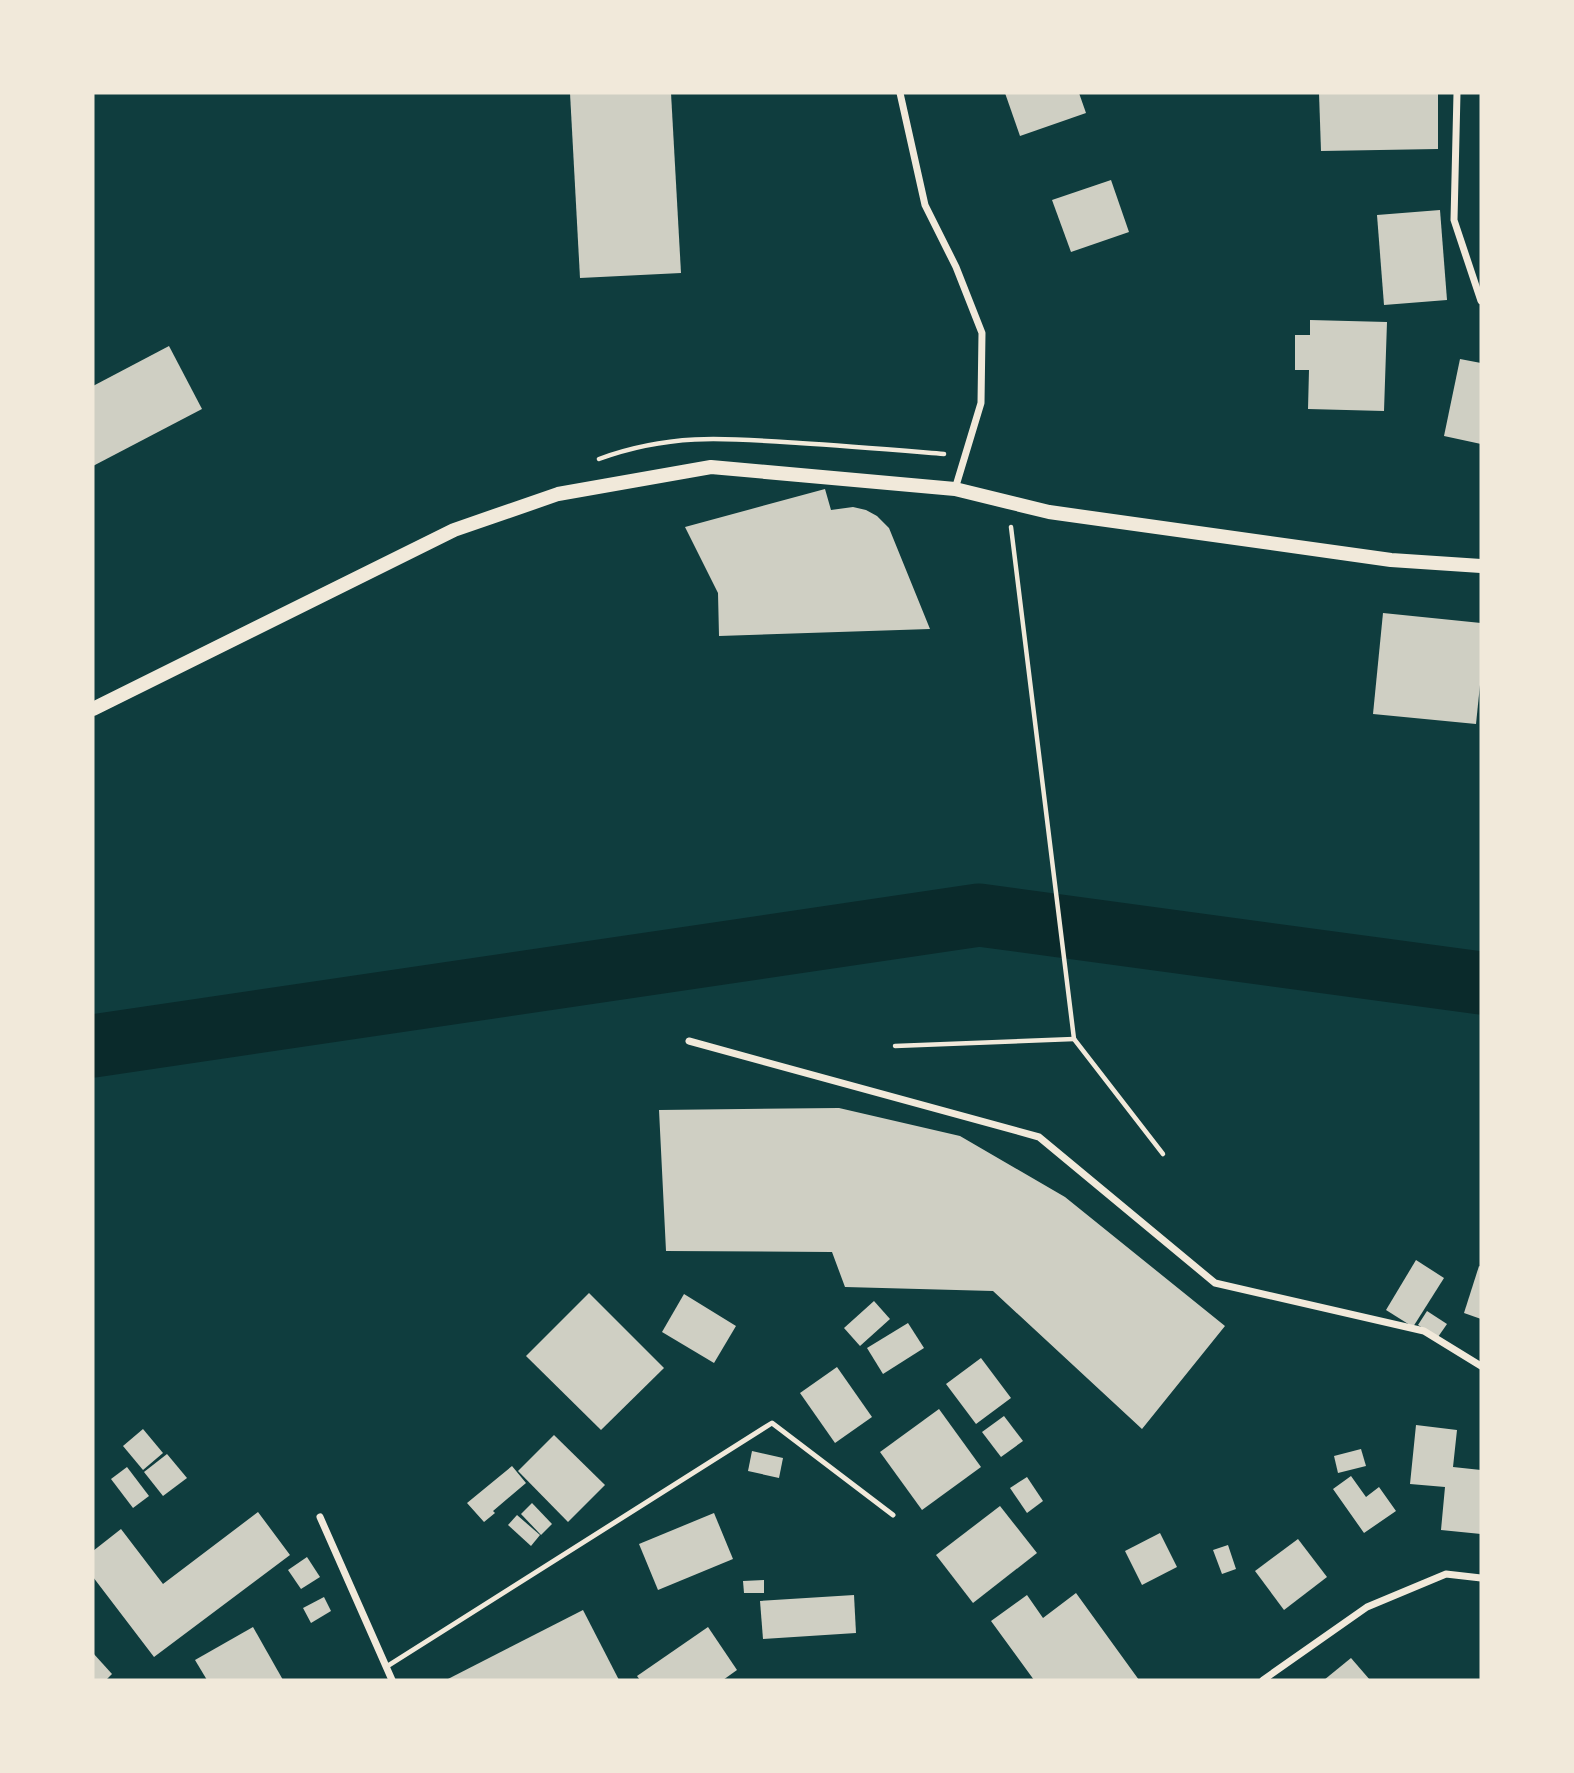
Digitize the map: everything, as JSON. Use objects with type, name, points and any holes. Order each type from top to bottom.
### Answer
[{"type":"main road","points":[[93,709],[454,530],[558,494],[711,467],[955,489],[1049,513],[1377,558],[1481,566]]},
{"type":"street","points":[[900,93],[925,205],[956,267],[982,333],[981,403],[955,489]]},
{"type":"street","points":[[1457,93],[1454,220],[1481,301]]},
{"type":"street","points":[[689,1041],[1039,1137],[1215,1283],[1424,1331],[1481,1366]]},
{"type":"street","points":[[320,1517],[392,1680]]},
{"type":"street","points":[[1264,1680],[1367,1607],[1446,1574],[1481,1578]]},
{"type":"lane","points":[[386,1667],[772,1423],[893,1515]]},
{"type":"path","points":[[1007,502],[1074,1039],[1163,1154]]},
{"type":"path","points":[[895,1046],[1074,1039]]},
{"type":"building","points":[[570,93],[671,93],[681,273],[580,278]]},
{"type":"building","points":[[1005,93],[1079,93],[1086,113],[1020,136]]},
{"type":"building","points":[[1319,93],[1438,93],[1438,149],[1321,151]]},
{"type":"building","points":[[1111,180],[1129,232],[1071,252],[1052,200]]},
{"type":"building","points":[[1440,210],[1447,300],[1384,305],[1377,215]]},
{"type":"building","points":[[1310,320],[1387,322],[1384,411],[1308,409],[1309,370],[1295,370],[1295,335],[1310,335]]},
{"type":"building","points":[[169,346],[202,409],[93,466],[93,386]]},
{"type":"building","points":[[1460,359],[1481,363],[1481,444],[1444,436]]},
{"type":"building","points":[[825,489],[831,510],[853,507],[866,510],[889,528],[930,629],[719,636],[718,593],[685,527]]},
{"type":"building","points":[[1383,613],[1481,623],[1481,675],[1476,724],[1373,714]]},
{"type":"building","points":[[839,1108],[960,1136],[1065,1197],[1225,1326],[1142,1429],[993,1291],[845,1287],[832,1252],[666,1251],[659,1110]]},
{"type":"building","points":[[1416,1260],[1444,1278],[1413,1327],[1386,1310]]},
{"type":"building","points":[[1479,1266],[1481,1267],[1481,1319],[1464,1313]]},
{"type":"building","points":[[589,1293],[664,1368],[601,1430],[526,1356]]},
{"type":"building","points":[[684,1294],[736,1326],[714,1363],[662,1332]]},
{"type":"building","points":[[874,1301],[890,1319],[860,1346],[844,1328]]},
{"type":"building","points":[[1427,1311],[1447,1324],[1438,1337],[1418,1325]]},
{"type":"building","points":[[908,1323],[924,1348],[883,1374],[867,1348]]},
{"type":"building","points":[[981,1358],[1011,1398],[976,1424],[946,1384]]},
{"type":"building","points":[[837,1367],[872,1417],[835,1443],[800,1393]]},
{"type":"building","points":[[939,1409],[981,1467],[922,1510],[880,1452]]},
{"type":"building","points":[[1004,1416],[1023,1441],[1001,1457],[982,1432]]},
{"type":"building","points":[[1416,1425],[1457,1430],[1453,1467],[1481,1470],[1481,1534],[1441,1530],[1445,1487],[1410,1484]]},
{"type":"building","points":[[143,1429],[163,1453],[143,1470],[123,1446]]},
{"type":"building","points":[[554,1435],[605,1485],[568,1522],[518,1471]]},
{"type":"building","points":[[1361,1449],[1366,1466],[1338,1473],[1334,1456]]},
{"type":"building","points":[[752,1451],[783,1458],[779,1478],[748,1471]]},
{"type":"building","points":[[167,1454],[187,1478],[163,1496],[144,1472]]},
{"type":"building","points":[[512,1466],[526,1483],[484,1522],[467,1503]]},
{"type":"building","points":[[127,1467],[149,1496],[133,1508],[111,1479]]},
{"type":"building","points":[[1351,1476],[1366,1497],[1379,1487],[1396,1511],[1364,1533],[1333,1489]]},
{"type":"building","points":[[1027,1477],[1043,1501],[1027,1513],[1010,1488]]},
{"type":"building","points":[[532,1503],[552,1524],[541,1535],[521,1514]]},
{"type":"building","points":[[1000,1506],[1037,1553],[973,1603],[936,1555]]},
{"type":"building","points":[[258,1512],[290,1555],[154,1657],[93,1577],[93,1551],[121,1529],[163,1584]]},
{"type":"building","points":[[714,1513],[733,1559],[658,1590],[639,1544]]},
{"type":"building","points":[[517,1515],[540,1535],[531,1546],[508,1525]]},
{"type":"building","points":[[1160,1533],[1177,1567],[1142,1585],[1125,1551]]},
{"type":"building","points":[[1298,1539],[1327,1577],[1284,1610],[1255,1571]]},
{"type":"building","points":[[1228,1545],[1236,1569],[1222,1574],[1213,1550]]},
{"type":"building","points":[[307,1557],[320,1577],[301,1589],[288,1570]]},
{"type":"building","points":[[764,1580],[764,1593],[744,1593],[743,1581]]},
{"type":"building","points":[[1076,1593],[1139,1680],[1034,1680],[991,1621],[1027,1595],[1043,1618]]},
{"type":"building","points":[[854,1595],[856,1633],[763,1639],[760,1601]]},
{"type":"building","points":[[324,1597],[331,1611],[311,1623],[303,1608]]},
{"type":"building","points":[[583,1610],[619,1680],[446,1680]]},
{"type":"building","points":[[253,1627],[283,1680],[207,1680],[195,1660]]},
{"type":"building","points":[[708,1627],[737,1670],[723,1680],[640,1680],[637,1676]]},
{"type":"building","points":[[93,1653],[112,1674],[106,1680],[93,1680]]},
{"type":"building","points":[[1351,1658],[1370,1680],[1324,1680]]},
{"type":"waterway","points":[[93,1046],[979,915],[1481,983]]}]
